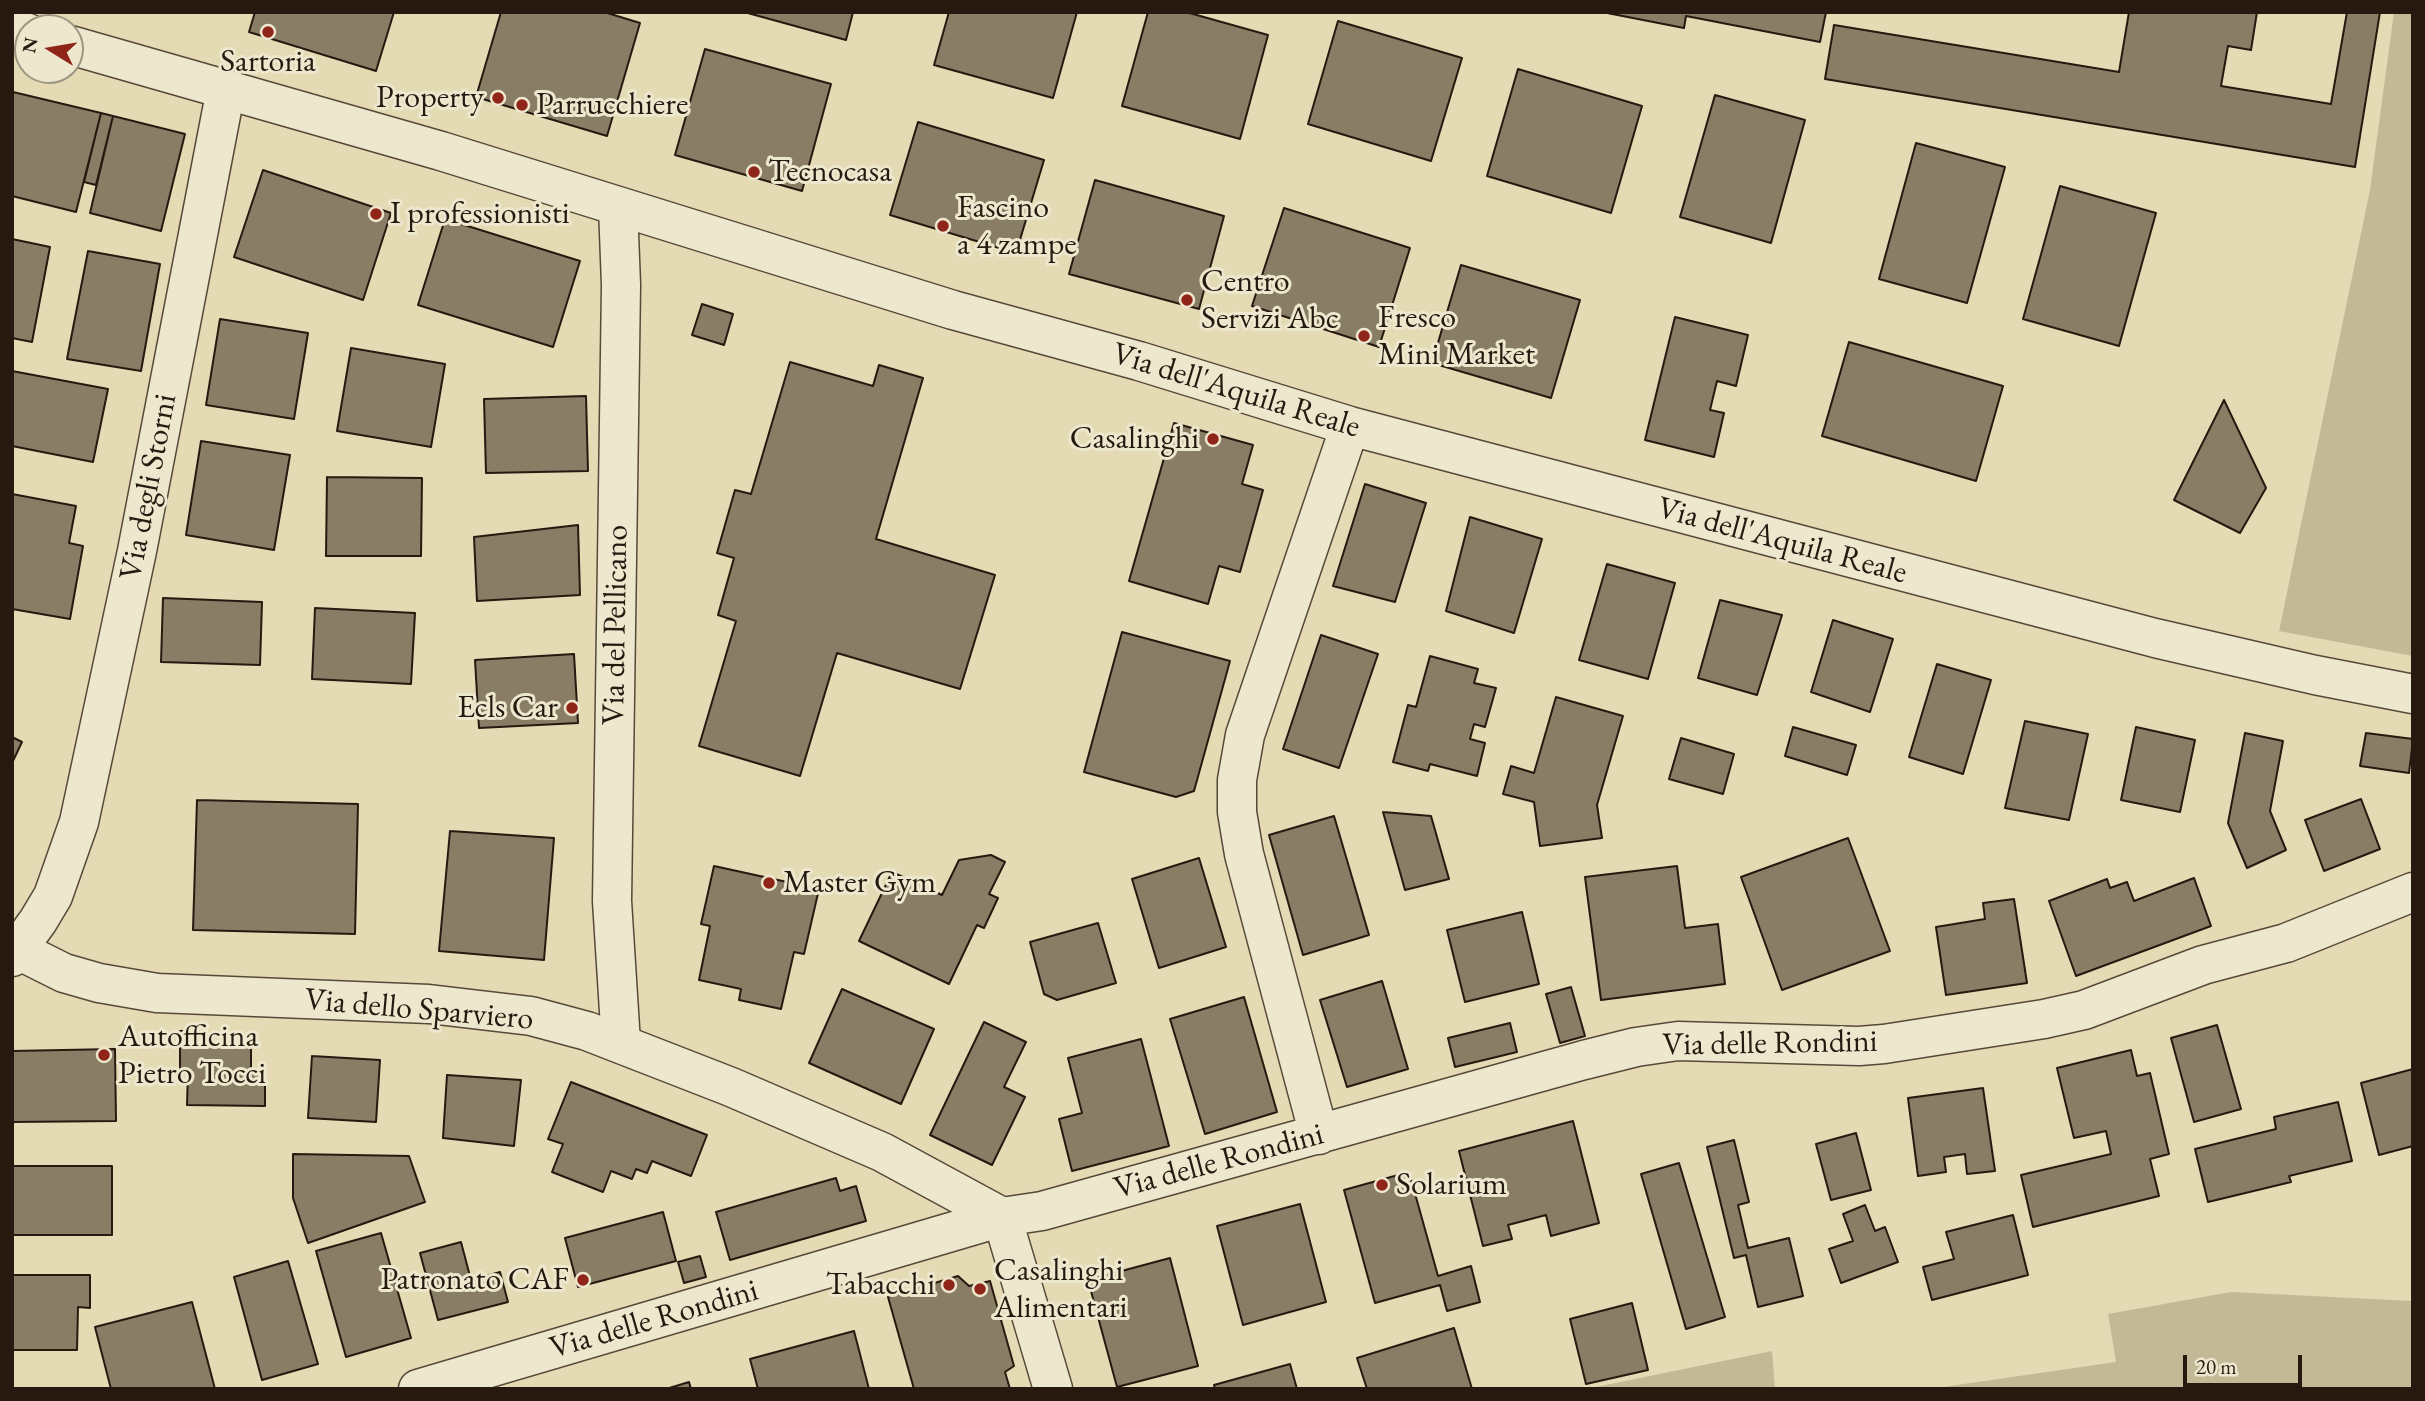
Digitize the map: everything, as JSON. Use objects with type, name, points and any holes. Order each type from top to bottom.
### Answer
[{"type":"street","name":"Via dell'Aquila Reale","points":[[84,49],[441,151],[953,310],[1139,361],[1350,426],[2155,638],[2315,676],[2413,694]]},
{"type":"street","name":"Via degli Storni","points":[[14,951],[38,921],[59,882],[79,822],[125,607],[226,89]]},
{"type":"street","name":"Via del Pellicano","points":[[618,207],[621,285],[612,901],[621,1043]]},
{"type":"street","points":[[1319,1135],[1244,854],[1237,812],[1237,780],[1245,735],[1350,426]]},
{"type":"street","name":"Via delle Rondini","points":[[418,1389],[1002,1217],[1042,1211],[1636,1047],[1678,1041],[1872,1045],[2044,1019],[2084,1010],[2203,965],[2286,943],[2413,892]]},
{"type":"street","name":"Via dello Sparviero","points":[[14,951],[64,973],[99,983],[157,993],[429,1004],[509,1012],[587,1031],[743,1092],[882,1152],[1002,1217]]},
{"type":"street","points":[[1002,1217],[1016,1256],[1053,1389]]},
{"type":"shaded area","points":[[2394,12],[2413,12],[2413,656],[2279,631],[2370,190]]},
{"type":"shaded area","points":[[2231,1292],[2413,1301],[2413,1389],[1929,1389],[2116,1362],[2108,1314]]},
{"type":"shaded area","points":[[1772,1351],[1775,1389],[1586,1389]]},
{"type":"building","points":[[255,12],[394,12],[376,71],[249,32]]},
{"type":"building","points":[[501,12],[604,12],[640,23],[607,136],[476,97]]},
{"type":"building","points":[[744,12],[853,12],[846,40]]},
{"type":"building","points":[[949,12],[1077,12],[1053,98],[934,65]]},
{"type":"building","points":[[1148,12],[1186,12],[1268,35],[1240,139],[1122,106]]},
{"type":"building","points":[[1602,12],[1826,12],[1820,42],[1686,16],[1684,28]]},
{"type":"building","points":[[2129,12],[2257,12],[2251,50],[2228,46],[2221,86],[2331,104],[2347,12],[2380,12],[2355,167],[1825,79],[1834,25],[2119,72]]},
{"type":"building","points":[[1338,21],[1462,58],[1431,161],[1308,124]]},
{"type":"building","points":[[705,49],[831,84],[802,191],[675,155]]},
{"type":"building","points":[[1518,69],[1642,106],[1611,213],[1487,176]]},
{"type":"building","points":[[13,92],[101,113],[76,212],[12,196]]},
{"type":"building","points":[[1715,95],[1805,120],[1771,243],[1680,217]]},
{"type":"building","points":[[101,113],[113,116],[96,185],[84,182]]},
{"type":"building","points":[[113,116],[185,134],[161,231],[90,213]]},
{"type":"building","points":[[918,122],[1044,160],[1016,253],[890,215]]},
{"type":"building","points":[[1916,143],[2005,167],[1967,303],[1879,279]]},
{"type":"building","points":[[263,170],[391,213],[363,300],[234,257]]},
{"type":"building","points":[[1095,180],[1224,216],[1199,309],[1069,274]]},
{"type":"building","points":[[2060,186],[2156,213],[2119,346],[2023,319]]},
{"type":"building","points":[[1284,208],[1410,248],[1379,347],[1252,306]]},
{"type":"building","points":[[445,219],[580,261],[553,347],[418,305]]},
{"type":"building","points":[[12,239],[50,247],[32,342],[12,338]]},
{"type":"building","points":[[88,251],[160,264],[141,371],[67,359]]},
{"type":"building","points":[[1461,265],[1580,300],[1551,398],[1432,363]]},
{"type":"building","points":[[702,304],[733,314],[724,345],[692,335]]},
{"type":"building","points":[[1675,317],[1748,335],[1736,386],[1717,381],[1710,410],[1724,413],[1714,457],[1645,440]]},
{"type":"building","points":[[220,319],[308,333],[294,419],[206,405]]},
{"type":"building","points":[[1849,342],[2003,386],[1976,481],[1822,436]]},
{"type":"building","points":[[351,348],[445,364],[431,447],[337,431]]},
{"type":"building","points":[[790,362],[873,386],[879,365],[923,378],[876,539],[995,575],[960,689],[837,653],[800,776],[699,746],[736,621],[718,615],[734,558],[717,553],[735,490],[751,494]]},
{"type":"building","points":[[12,371],[108,389],[93,462],[12,446]]},
{"type":"building","points":[[586,396],[588,471],[486,473],[484,399]]},
{"type":"building","points":[[2224,400],[2266,488],[2240,533],[2174,500]]},
{"type":"building","points":[[1174,423],[1253,445],[1242,484],[1263,490],[1240,572],[1219,566],[1208,604],[1129,581]]},
{"type":"building","points":[[201,441],[290,455],[274,550],[186,535]]},
{"type":"building","points":[[327,477],[422,478],[421,556],[326,556]]},
{"type":"building","points":[[1365,484],[1426,503],[1395,602],[1333,586]]},
{"type":"building","points":[[12,494],[76,506],[69,543],[83,546],[70,619],[12,609]]},
{"type":"building","points":[[1470,517],[1542,539],[1514,633],[1446,611]]},
{"type":"building","points":[[578,525],[580,595],[477,601],[474,537]]},
{"type":"building","points":[[1607,564],[1675,583],[1648,679],[1579,660]]},
{"type":"building","points":[[163,598],[262,602],[260,665],[161,662]]},
{"type":"building","points":[[1720,600],[1782,615],[1757,695],[1698,678]]},
{"type":"building","points":[[315,608],[415,613],[411,684],[312,679]]},
{"type":"building","points":[[1833,620],[1893,639],[1870,712],[1811,692]]},
{"type":"building","points":[[1122,632],[1230,661],[1194,791],[1176,797],[1084,772]]},
{"type":"building","points":[[1321,635],[1378,654],[1339,768],[1283,749]]},
{"type":"building","points":[[574,654],[578,723],[479,728],[475,660]]},
{"type":"building","points":[[1430,656],[1478,669],[1474,683],[1496,688],[1485,727],[1474,724],[1470,739],[1485,743],[1477,776],[1430,764],[1428,771],[1393,762],[1408,705],[1416,707]]},
{"type":"building","points":[[1937,664],[1991,680],[1963,774],[1909,757]]},
{"type":"building","points":[[1556,697],[1623,716],[1597,805],[1602,838],[1540,846],[1534,802],[1503,794],[1511,766],[1534,773]]},
{"type":"building","points":[[2025,721],[2088,734],[2069,820],[2005,808]]},
{"type":"building","points":[[1793,727],[1856,745],[1847,775],[1785,756]]},
{"type":"building","points":[[2136,727],[2195,740],[2180,812],[2121,800]]},
{"type":"building","points":[[2245,733],[2283,741],[2270,811],[2286,850],[2247,868],[2228,823]]},
{"type":"building","points":[[2366,733],[2413,739],[2409,773],[2360,766]]},
{"type":"building","points":[[12,737],[22,742],[12,763]]},
{"type":"building","points":[[1681,738],[1734,754],[1723,794],[1669,779]]},
{"type":"building","points":[[2361,799],[2380,849],[2324,871],[2305,820]]},
{"type":"building","points":[[197,800],[358,804],[355,934],[193,930]]},
{"type":"building","points":[[1383,812],[1431,816],[1449,879],[1405,890]]},
{"type":"building","points":[[1334,816],[1369,935],[1303,955],[1269,835]]},
{"type":"building","points":[[450,831],[554,838],[544,960],[439,951]]},
{"type":"building","points":[[1848,838],[1890,951],[1782,990],[1741,877]]},
{"type":"building","points":[[991,855],[1005,862],[989,894],[998,898],[984,928],[977,925],[949,984],[859,941],[892,872],[942,895],[959,860]]},
{"type":"building","points":[[1199,858],[1226,947],[1159,968],[1132,879]]},
{"type":"building","points":[[714,866],[819,889],[804,954],[794,952],[781,1009],[739,1000],[741,989],[699,980],[710,926],[701,924]]},
{"type":"building","points":[[1677,866],[1685,928],[1718,924],[1725,984],[1601,1000],[1585,877]]},
{"type":"building","points":[[2194,878],[2211,926],[2076,976],[2049,901],[2107,879],[2110,888],[2127,882],[2134,901]]},
{"type":"building","points":[[2014,899],[2027,983],[1946,995],[1936,927],[1985,919],[1983,903]]},
{"type":"building","points":[[1522,912],[1539,984],[1465,1002],[1447,930]]},
{"type":"building","points":[[1098,923],[1116,983],[1057,1000],[1044,994],[1030,942]]},
{"type":"building","points":[[1382,981],[1408,1069],[1347,1087],[1320,1000]]},
{"type":"building","points":[[1571,987],[1585,1036],[1560,1043],[1546,994]]},
{"type":"building","points":[[842,989],[934,1029],[901,1104],[809,1063]]},
{"type":"building","points":[[1244,997],[1277,1112],[1205,1134],[1170,1019]]},
{"type":"building","points":[[984,1022],[1026,1042],[1004,1087],[1025,1097],[992,1165],[930,1135]]},
{"type":"building","points":[[1510,1023],[1517,1052],[1455,1067],[1448,1038]]},
{"type":"building","points":[[2217,1025],[2241,1109],[2194,1122],[2171,1038]]},
{"type":"building","points":[[180,1031],[198,1031],[198,1044],[251,1045],[251,1073],[265,1073],[265,1106],[187,1105],[188,1071],[180,1071]]},
{"type":"building","points":[[1141,1039],[1169,1146],[1072,1171],[1059,1119],[1082,1113],[1068,1058]]},
{"type":"building","points":[[115,1049],[116,1121],[12,1122],[12,1051]]},
{"type":"building","points":[[2131,1050],[2137,1076],[2150,1073],[2169,1154],[2150,1159],[2159,1196],[2033,1227],[2021,1175],[2111,1154],[2106,1131],[2074,1138],[2057,1068]]},
{"type":"building","points":[[312,1056],[380,1060],[376,1122],[308,1118]]},
{"type":"building","points":[[2413,1069],[2413,1146],[2379,1155],[2361,1083]]},
{"type":"building","points":[[447,1075],[521,1080],[514,1146],[443,1138]]},
{"type":"building","points":[[571,1082],[707,1135],[691,1176],[652,1161],[647,1173],[636,1169],[632,1179],[611,1171],[603,1192],[552,1172],[563,1144],[548,1139]]},
{"type":"building","points":[[1983,1088],[1995,1171],[1967,1174],[1965,1154],[1944,1157],[1946,1172],[1918,1176],[1908,1098]]},
{"type":"building","points":[[2338,1102],[2352,1161],[2289,1176],[2291,1182],[2208,1202],[2195,1149],[2276,1129],[2274,1117]]},
{"type":"building","points":[[1573,1121],[1599,1223],[1551,1236],[1546,1215],[1508,1225],[1512,1239],[1483,1246],[1459,1151]]},
{"type":"building","points":[[1856,1133],[1871,1190],[1831,1200],[1816,1144]]},
{"type":"building","points":[[1734,1140],[1749,1202],[1738,1205],[1748,1248],[1789,1238],[1803,1296],[1758,1307],[1746,1255],[1734,1258],[1707,1147]]},
{"type":"building","points":[[293,1154],[409,1156],[425,1202],[308,1243],[293,1198]]},
{"type":"building","points":[[1679,1163],[1725,1317],[1686,1329],[1641,1174]]},
{"type":"building","points":[[12,1166],[112,1166],[112,1235],[12,1235]]},
{"type":"building","points":[[1409,1172],[1438,1276],[1471,1266],[1480,1302],[1447,1311],[1440,1285],[1375,1303],[1344,1190]]},
{"type":"building","points":[[836,1178],[840,1191],[856,1186],[866,1221],[730,1260],[716,1212]]},
{"type":"building","points":[[1300,1204],[1326,1302],[1243,1325],[1217,1226]]},
{"type":"building","points":[[1865,1205],[1875,1231],[1885,1227],[1898,1262],[1841,1283],[1829,1249],[1853,1241],[1843,1214]]},
{"type":"building","points":[[663,1212],[676,1261],[578,1287],[565,1238]]},
{"type":"building","points":[[2013,1215],[2028,1275],[1932,1300],[1923,1267],[1954,1259],[1946,1232]]},
{"type":"building","points":[[381,1233],[411,1338],[346,1357],[316,1251]]},
{"type":"building","points":[[461,1242],[471,1280],[500,1272],[508,1302],[438,1320],[420,1253]]},
{"type":"building","points":[[700,1256],[706,1277],[684,1283],[678,1262]]},
{"type":"building","points":[[1170,1258],[1198,1366],[1117,1387],[1088,1280]]},
{"type":"building","points":[[288,1261],[318,1364],[262,1380],[234,1277]]},
{"type":"building","points":[[12,1275],[90,1275],[90,1308],[78,1307],[77,1350],[12,1350]]},
{"type":"building","points":[[958,1276],[969,1286],[990,1281],[1014,1366],[1005,1372],[1010,1389],[914,1389],[888,1297]]},
{"type":"building","points":[[192,1302],[215,1389],[111,1389],[95,1327]]},
{"type":"building","points":[[1632,1303],[1648,1370],[1586,1384],[1570,1319]]},
{"type":"building","points":[[1454,1328],[1472,1389],[1367,1389],[1357,1358]]},
{"type":"building","points":[[854,1331],[869,1389],[758,1389],[750,1359]]},
{"type":"building","points":[[1290,1364],[1297,1389],[1215,1389],[1214,1385]]},
{"type":"building","points":[[689,1382],[691,1389],[666,1389]]},
{"type":"place","name":"Sartoria","points":[[268,32]]},
{"type":"place","name":"Property","points":[[498,98]]},
{"type":"place","name":"Parrucchiere","points":[[522,105]]},
{"type":"place","name":"Tecnocasa","points":[[754,172]]},
{"type":"place","name":"I professionisti","points":[[376,214]]},
{"type":"place","name":"Fascino a 4 zampe","points":[[943,226]]},
{"type":"place","name":"Centro Servizi Abc","points":[[1187,300]]},
{"type":"place","name":"Fresco Mini Market","points":[[1364,336]]},
{"type":"place","name":"Casalinghi","points":[[1213,439]]},
{"type":"place","name":"Ecls Car","points":[[572,708]]},
{"type":"place","name":"Master Gym","points":[[769,883]]},
{"type":"place","name":"Autofficina Pietro Tocci","points":[[104,1055]]},
{"type":"place","name":"Solarium","points":[[1382,1185]]},
{"type":"place","name":"Patronato CAF","points":[[583,1280]]},
{"type":"place","name":"Tabacchi","points":[[949,1285]]},
{"type":"place","name":"Casalinghi Alimentari","points":[[980,1289]]}]
